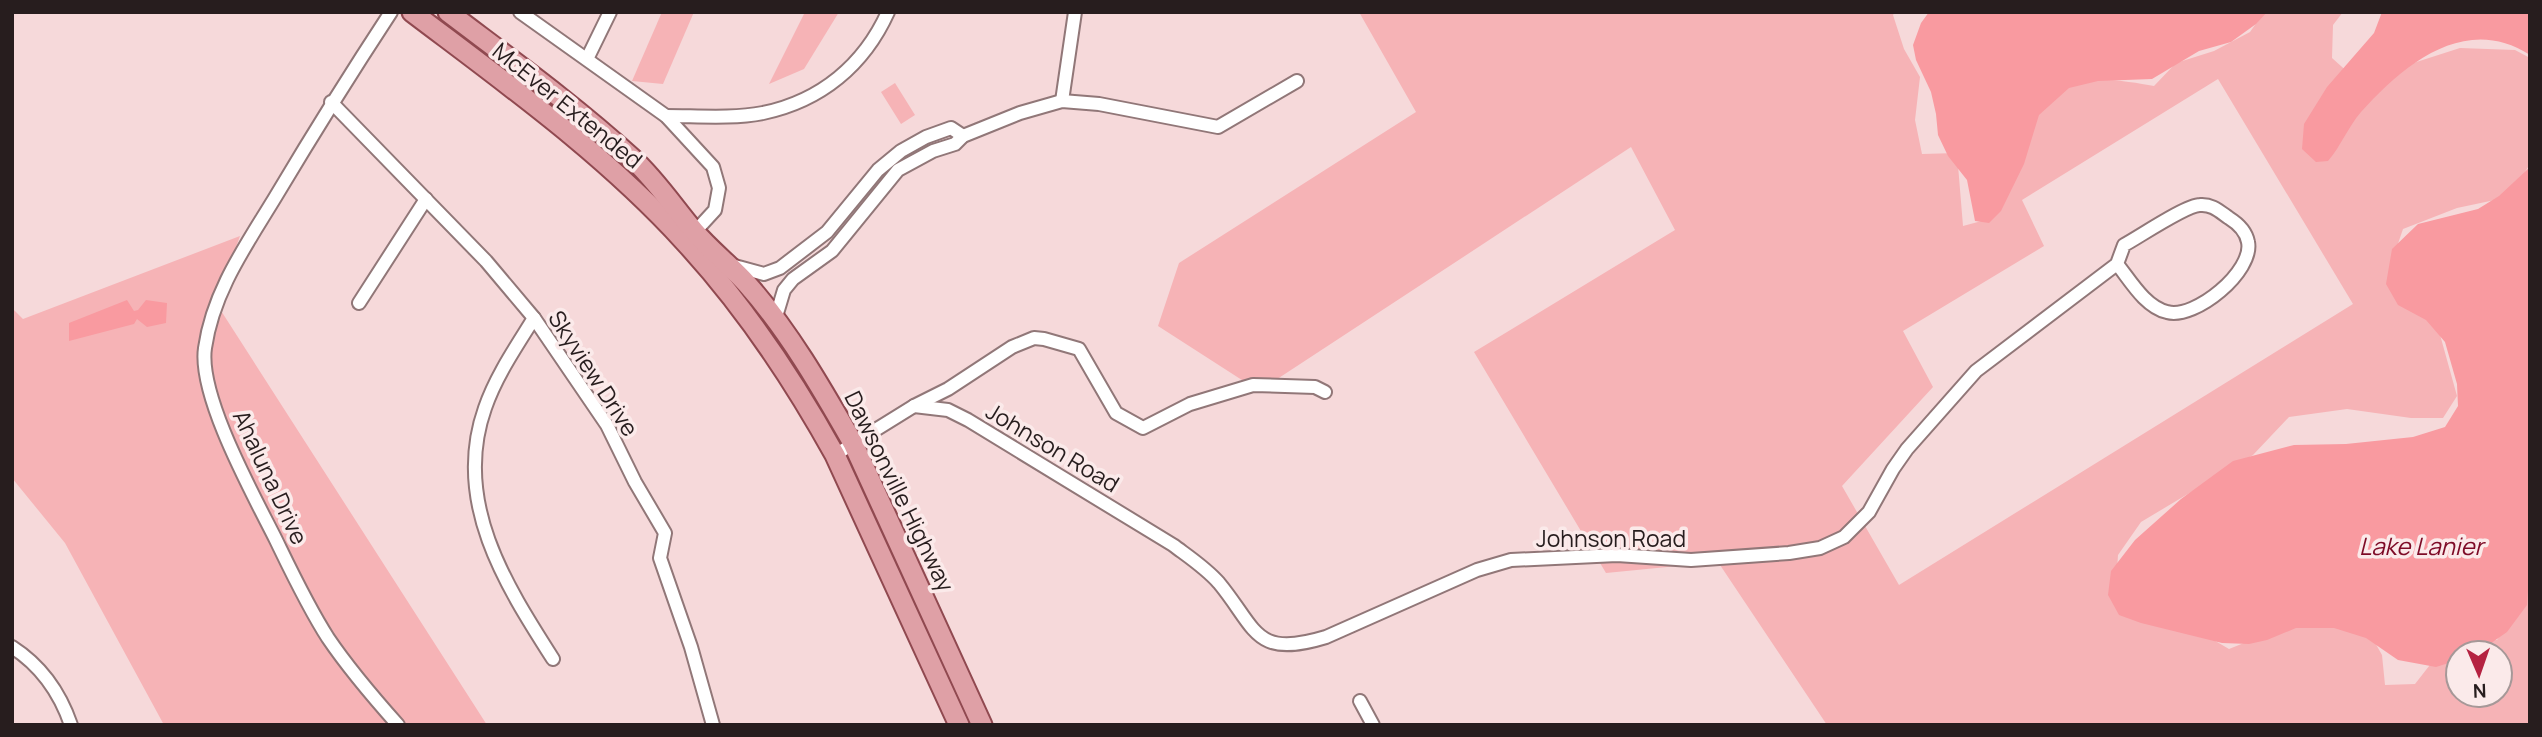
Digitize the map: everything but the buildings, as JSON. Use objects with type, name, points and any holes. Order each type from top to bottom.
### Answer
[{"type":"main road","name":"McEver Extended","points":[[412,12],[514,89],[690,237]]},
{"type":"main road","name":"Dawsonville Highway","points":[[447,12],[527,72],[632,158],[661,187],[690,237],[812,414],[835,455],[959,725]]},
{"type":"main road","name":"Dawsonville Highway","points":[[690,237],[727,264],[747,284],[775,320],[830,402],[853,443],[982,725]]},
{"type":"street","name":"Ahaluna Drive","points":[[391,12],[331,102],[224,282],[204,351],[207,377],[232,453],[309,606],[353,672],[398,725]]},
{"type":"street","points":[[520,12],[666,116],[706,157],[718,177],[719,200],[715,210],[690,237]]},
{"type":"street","points":[[587,60],[610,12]]},
{"type":"street","points":[[666,116],[763,113],[796,102],[832,84],[855,64],[877,37],[888,12]]},
{"type":"street","points":[[1062,101],[1075,12]]},
{"type":"street","points":[[775,320],[785,290],[793,279],[832,251],[895,175],[951,128],[963,136],[1020,113],[1062,101],[1099,104],[1218,127],[1297,81]]},
{"type":"street","name":"Skyview Drive","points":[[331,102],[486,261],[534,318],[607,425],[635,482],[665,533],[660,558],[691,647],[713,725]]},
{"type":"street","points":[[727,264],[764,274],[780,268],[827,232],[884,166],[901,151],[929,144]]},
{"type":"street","points":[[884,166],[895,175]]},
{"type":"street","points":[[359,303],[426,200]]},
{"type":"street","name":"Johnson Road","points":[[914,405],[948,410],[968,420],[1173,545],[1219,583],[1241,617],[1257,635],[1274,643],[1297,644],[1326,637],[1464,576],[1511,560],[1617,555],[1690,560],[1789,554],[1820,548],[1844,537],[1869,512],[1893,469],[1908,449],[1976,371],[2117,264],[2124,245],[2196,205],[2210,205],[2240,225],[2249,241],[2247,260],[2230,282],[2185,312],[2167,312],[2147,301],[2117,264]]},
{"type":"street","points":[[802,251],[813,265]]},
{"type":"street","points":[[534,318],[505,366],[485,408],[476,445],[476,479],[484,525],[493,555],[514,598],[553,659]]},
{"type":"street","points":[[835,455],[914,405],[948,389],[1012,348],[1034,338],[1079,349],[1116,412],[1143,428],[1190,404],[1253,385],[1315,387],[1325,392]]},
{"type":"street","points":[[12,647],[29,658],[45,677],[60,698],[71,725]]},
{"type":"street","points":[[1360,701],[1373,725]]},
{"type":"shaded area","points":[[662,12],[694,12],[663,84],[632,81]]},
{"type":"shaded area","points":[[805,12],[839,12],[804,69],[769,84]]},
{"type":"shaded area","points":[[1359,12],[1895,12],[1893,15],[1904,49],[1920,77],[1915,120],[1922,154],[1957,153],[1963,226],[1989,219],[2025,131],[2046,101],[2058,90],[2091,80],[2154,86],[2176,63],[2214,51],[2250,32],[2264,12],[2343,12],[2333,25],[2332,58],[2351,75],[2404,66],[2460,48],[2515,50],[2530,58],[2530,164],[2509,197],[2457,208],[2403,229],[2390,267],[2429,295],[2457,396],[2443,418],[2411,418],[2347,409],[2289,417],[2253,455],[2141,522],[2118,555],[2115,600],[2200,632],[2229,649],[2321,612],[2364,623],[2382,655],[2385,685],[2415,684],[2444,652],[2444,709],[2514,709],[2514,639],[2498,639],[2521,605],[2530,556],[2530,725],[1827,725],[1718,562],[1606,573],[1474,352],[1675,230],[1631,147],[1259,391],[1158,326],[1179,263],[1416,112]],"holes":[[[2218,79],[2353,304],[1899,585],[1842,486],[1933,387],[1903,331],[2044,246],[2022,200]]]},
{"type":"shaded area","points":[[895,83],[915,115],[901,124],[881,92]]},
{"type":"shaded area","points":[[240,236],[216,303],[487,725],[164,725],[65,543],[12,478],[12,308],[23,319]]},
{"type":"water","points":[[1929,12],[2267,12],[2256,24],[2231,42],[2199,51],[2152,79],[2098,81],[2069,88],[2039,115],[2024,164],[2001,211],[1989,223],[1975,221],[1967,180],[1948,156],[1938,135],[1931,92],[1916,60],[1913,45],[1921,23]]},
{"type":"water","points":[[2382,12],[2530,12],[2530,55],[2506,43],[2483,39],[2460,42],[2438,50],[2416,62],[2378,94],[2356,118],[2328,161],[2316,162],[2302,149],[2304,124],[2327,87],[2374,33]]},
{"type":"water","name":"Lake Lanier","points":[[2530,167],[2530,562],[2527,605],[2507,632],[2497,639],[2444,639],[2444,664],[2436,667],[2398,660],[2366,638],[2334,628],[2296,628],[2249,644],[2222,643],[2119,615],[2108,595],[2111,571],[2135,540],[2181,499],[2233,461],[2294,445],[2346,444],[2413,437],[2445,427],[2458,406],[2457,384],[2445,342],[2426,320],[2398,305],[2386,284],[2392,249],[2418,224],[2478,209],[2499,196]]},
{"type":"water","points":[[127,300],[134,311],[146,300],[167,303],[166,323],[147,327],[137,319],[134,324],[69,341],[69,323]]}]
